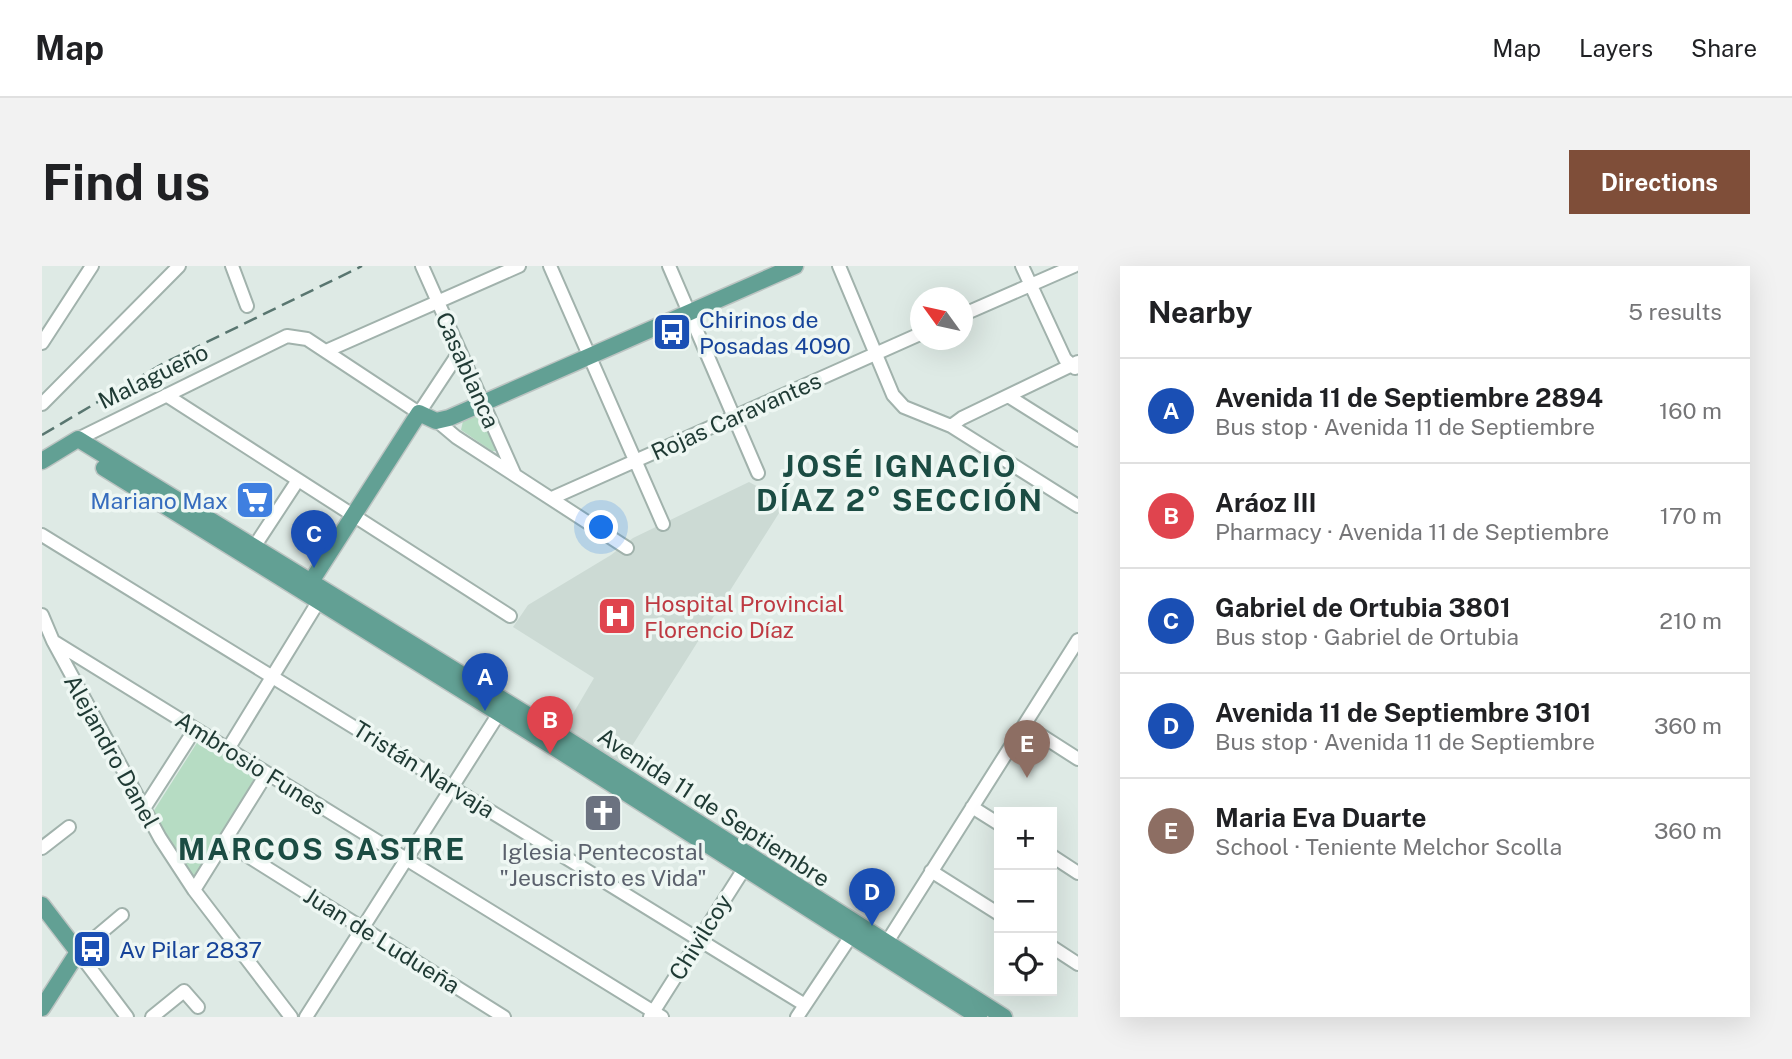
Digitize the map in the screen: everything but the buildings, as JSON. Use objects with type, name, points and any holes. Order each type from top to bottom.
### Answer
[{"type":"main road","points":[[314,592],[354,515],[419,413],[437,421],[795,266]]},
{"type":"main road","name":"Malagueño","points":[[45,454],[72,442]]},
{"type":"main road","name":"Avenida 11 de Septiembre","points":[[72,442],[254,547],[314,592]]},
{"type":"main road","name":"Avenida 11 de Septiembre","points":[[72,442],[503,708],[883,950],[1004,1017]]},
{"type":"main road","points":[[42,905],[78,952],[42,1008]]},
{"type":"main road","name":"Avenida 11 de Septiembre","points":[[883,950],[979,1017]]},
{"type":"street","points":[[42,343],[92,266]]},
{"type":"street","points":[[42,404],[179,266]]},
{"type":"street","points":[[232,266],[247,306]]},
{"type":"street","name":"Casablanca","points":[[422,266],[514,474]]},
{"type":"street","points":[[326,351],[519,266]]},
{"type":"street","points":[[550,266],[663,524]]},
{"type":"street","points":[[668,266],[758,473]]},
{"type":"street","points":[[839,266],[897,401],[911,411],[951,426],[1078,506]]},
{"type":"street","points":[[951,426],[1008,396],[1075,366],[1022,266]]},
{"type":"street","points":[[973,310],[1074,266]]},
{"type":"street","name":"Malagueño","points":[[72,442],[287,336],[303,337],[326,351]]},
{"type":"street","name":"Rojas Caravantes","points":[[552,498],[910,339]]},
{"type":"street","points":[[326,351],[419,413],[460,351]]},
{"type":"street","points":[[166,395],[510,616]]},
{"type":"street","points":[[1008,396],[1078,440]]},
{"type":"street","points":[[437,421],[448,431],[627,548]]},
{"type":"street","points":[[254,547],[298,480]]},
{"type":"street","name":"Tristán Narvaja","points":[[42,535],[805,1005]]},
{"type":"street","points":[[228,749],[272,676],[314,592]]},
{"type":"street","name":"Alejandro Danel","points":[[42,615],[53,641],[143,810],[194,890],[291,1017]]},
{"type":"street","points":[[883,950],[1025,725],[1074,656],[1078,640]]},
{"type":"street","name":"Ambrosio Funes","points":[[53,641],[655,1015]]},
{"type":"street","points":[[306,1017],[503,708]]},
{"type":"street","points":[[1025,725],[1078,759]]},
{"type":"street","points":[[143,810],[195,729]]},
{"type":"street","points":[[194,890],[267,773]]},
{"type":"street","points":[[972,807],[994,821]]},
{"type":"street","points":[[42,848],[69,827]]},
{"type":"street","name":"Juan de Ludueña","points":[[224,841],[504,1017]]},
{"type":"street","points":[[1057,859],[1078,873]]},
{"type":"street","name":"Chivilcoy","points":[[655,1015],[747,863]]},
{"type":"street","points":[[931,872],[994,911]]},
{"type":"street","points":[[122,915],[78,952],[127,1017]]},
{"type":"street","points":[[797,1017],[854,932]]},
{"type":"street","points":[[1057,950],[1078,964]]},
{"type":"street","points":[[152,1017],[184,991],[198,1007]]},
{"type":"shaded area","name":"Hospital Provincial Florencio Díaz","points":[[749,482],[786,502],[620,765],[564,729],[594,678],[513,627],[528,605],[611,555],[633,538]]},
{"type":"green space","points":[[477,415],[484,416],[498,451],[492,451],[461,430],[463,421]]},
{"type":"green space","points":[[200,738],[257,774],[193,882],[153,812]]},
{"type":"railway","points":[[42,435],[162,364],[362,266]]},
{"type":"place","name":"Chirinos de Posadas 4090","points":[[672,332]]},
{"type":"place","name":"Mariano Max","points":[[255,500]]},
{"type":"place","name":"Gabriel de Ortubia 3801","points":[[314,568]]},
{"type":"place","name":"Hospital Provincial Florencio Díaz","points":[[617,616]]},
{"type":"place","name":"Avenida 11 de Septiembre 2894","points":[[485,711]]},
{"type":"place","name":"Aráoz III","points":[[550,754]]},
{"type":"place","name":"Maria Eva Duarte","points":[[1027,778]]},
{"type":"place","name":"Iglesia Pentecostal \"Jeuscristo es Vida\"","points":[[603,813]]},
{"type":"place","name":"Avenida 11 de Septiembre 3101","points":[[872,926]]},
{"type":"place","name":"Av Pilar 2837","points":[[92,949]]},
{"type":"district","name":"JOSÉ IGNACIO DÍAZ 2° SECCIÓN","points":[[900,483]]},
{"type":"district","name":"MARCOS SASTRE","points":[[322,849]]}]
